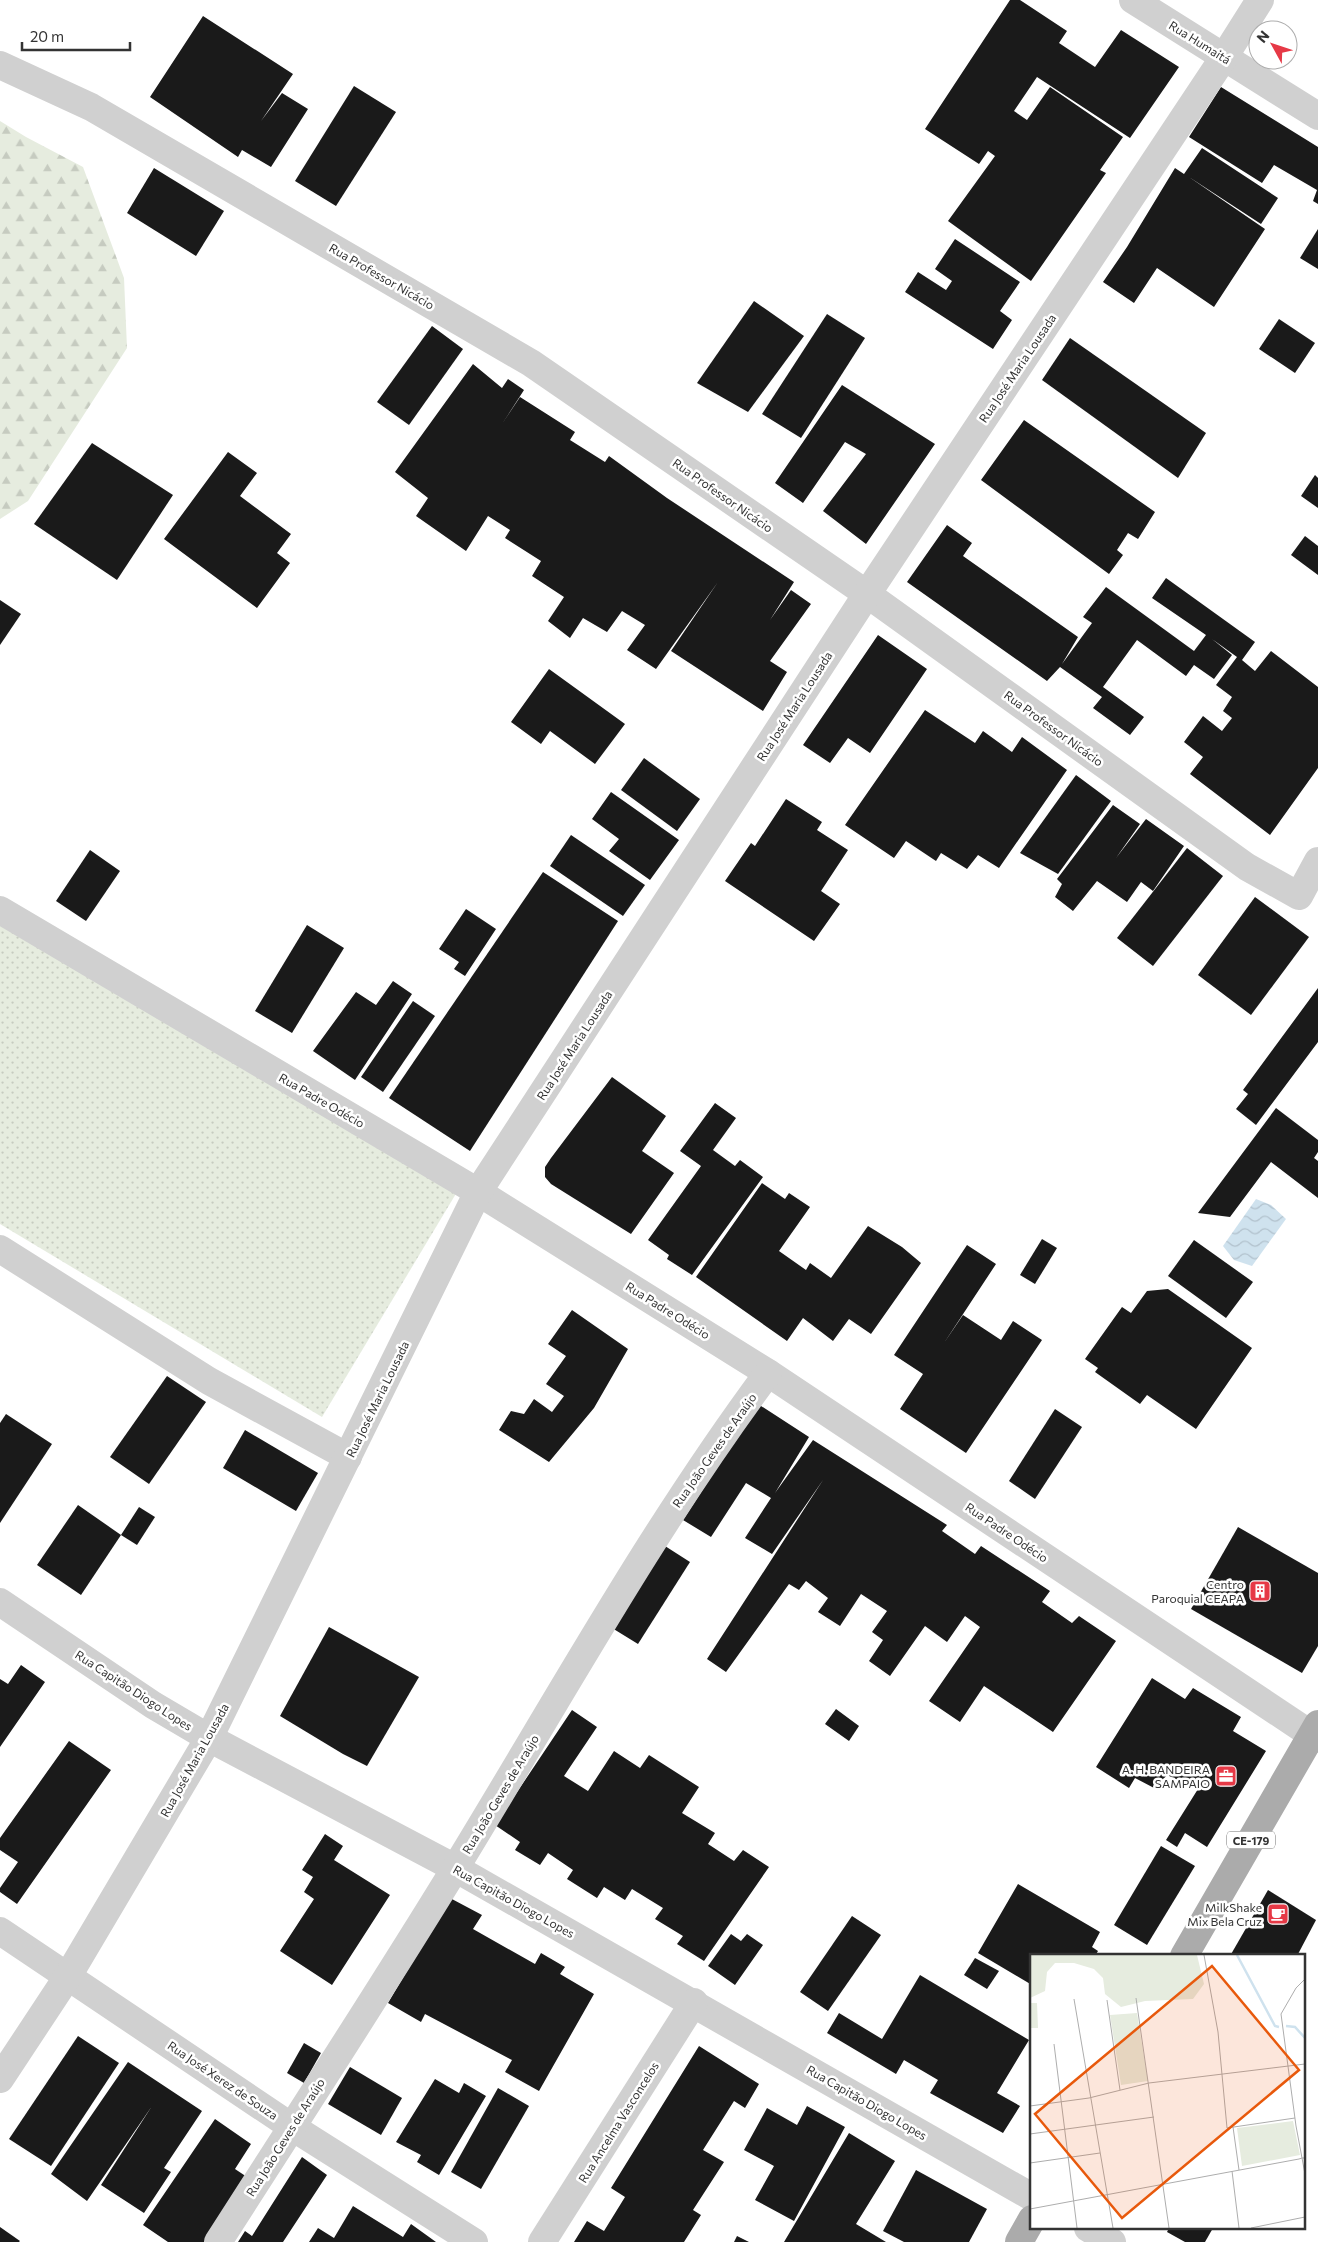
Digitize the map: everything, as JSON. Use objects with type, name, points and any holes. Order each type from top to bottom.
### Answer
[{"type":"main road","name":"CE-179","points":[[1185,1954],[1316,1733]]},
{"type":"main road","points":[[1019,2242],[1030,2223]]},
{"type":"street","name":"Rua Humaitá","points":[[1133,0],[1318,116]]},
{"type":"street","name":"Rua José Maria Lousada","points":[[0,2079],[68,1976],[209,1738],[478,1192],[867,594],[1260,0]]},
{"type":"street","name":"Rua Professor Nicácio","points":[[0,65],[91,107],[531,363],[867,594],[1247,867],[1299,896],[1318,862]]},
{"type":"street","name":"Rua Padre Odécio","points":[[0,910],[478,1192],[768,1373],[1316,1733]]},
{"type":"street","points":[[0,1248],[209,1381],[348,1457]]},
{"type":"street","name":"Rua João Geves de Araújo","points":[[218,2242],[456,1868],[650,1543],[733,1420],[768,1373]]},
{"type":"street","name":"Rua Capitão Diogo Lopes","points":[[0,1602],[153,1705],[209,1738],[456,1868],[694,2002],[1030,2196]]},
{"type":"street","name":"Rua José Xerez de Souza","points":[[0,1932],[292,2126],[474,2242]]},
{"type":"street","name":"Rua Ancelma Vasconcelos","points":[[542,2242],[694,2002]]},
{"type":"street","points":[[1091,2230],[1112,2242]]},
{"type":"green space","points":[[0,121],[83,167],[124,278],[127,348],[28,501],[0,519]]},
{"type":"green space","points":[[0,922],[457,1192],[322,1417],[0,1224]]},
{"type":"water","points":[[1256,1199],[1271,1205],[1286,1219],[1252,1266],[1234,1260],[1223,1246]]},
{"type":"building","points":[[1010,0],[1020,0],[1067,31],[1059,43],[1095,67],[1121,30],[1179,67],[1130,138],[1037,77],[1014,111],[1027,120],[1050,87],[1123,137],[1100,170],[1106,173],[1031,281],[948,221],[995,156],[988,151],[979,164],[925,129]]},
{"type":"building","points":[[203,16],[293,74],[261,121],[282,93],[308,109],[271,167],[242,150],[238,157],[150,97]]},
{"type":"building","points":[[354,86],[396,112],[336,206],[295,181]]},
{"type":"building","points":[[1221,87],[1318,147],[1318,204],[1313,201],[1317,190],[1274,165],[1262,183],[1189,137]]},
{"type":"building","points":[[1202,148],[1278,198],[1261,224],[1189,177],[1265,229],[1214,307],[1157,268],[1134,303],[1103,282],[1127,247],[1175,168],[1184,174]]},
{"type":"building","points":[[154,168],[224,211],[196,256],[127,213]]},
{"type":"building","points":[[1318,229],[1318,269],[1300,258]]},
{"type":"building","points":[[955,239],[1020,282],[1000,311],[1012,320],[993,349],[905,292],[918,272],[946,290],[952,281],[935,269]]},
{"type":"building","points":[[754,301],[804,336],[748,412],[697,383]]},
{"type":"building","points":[[827,314],[865,338],[801,438],[762,414]]},
{"type":"building","points":[[1279,319],[1315,343],[1295,373],[1259,349]]},
{"type":"building","points":[[432,326],[463,349],[409,425],[377,402]]},
{"type":"building","points":[[1070,338],[1206,433],[1178,478],[1042,380]]},
{"type":"building","points":[[473,364],[502,388],[508,379],[524,390],[502,424],[520,397],[575,432],[570,440],[605,462],[609,456],[667,498],[794,582],[770,620],[791,590],[811,604],[770,661],[787,672],[763,711],[671,651],[718,582],[656,669],[627,650],[645,625],[622,611],[607,632],[583,618],[570,638],[548,621],[564,597],[532,576],[541,561],[505,538],[510,530],[488,516],[466,551],[416,516],[428,498],[395,472]]},
{"type":"building","points":[[842,385],[935,444],[866,544],[823,511],[866,454],[845,442],[803,503],[775,483]]},
{"type":"building","points":[[1024,420],[1155,512],[1138,539],[1128,533],[1117,550],[1123,555],[1109,574],[981,480]]},
{"type":"building","points":[[92,443],[173,495],[117,580],[34,524]]},
{"type":"building","points":[[228,452],[257,473],[240,496],[291,534],[277,553],[290,563],[257,608],[164,539]]},
{"type":"building","points":[[1315,475],[1318,478],[1318,508],[1301,496]]},
{"type":"building","points":[[947,525],[972,543],[963,556],[1078,637],[1062,664],[1092,623],[1083,617],[1106,587],[1194,651],[1206,635],[1152,598],[1166,578],[1255,642],[1242,660],[1255,671],[1271,651],[1318,687],[1318,768],[1270,835],[1190,774],[1203,757],[1184,742],[1203,716],[1222,731],[1232,718],[1223,711],[1232,697],[1216,685],[1237,657],[1212,639],[1232,655],[1214,679],[1194,665],[1186,676],[1137,640],[1103,687],[1144,717],[1130,735],[1093,708],[1102,697],[1060,667],[1047,681],[907,582]]},
{"type":"building","points":[[1305,536],[1318,546],[1318,575],[1291,555]]},
{"type":"building","points":[[0,600],[21,614],[0,645]]},
{"type":"building","points":[[878,635],[927,669],[870,753],[848,738],[830,763],[803,745]]},
{"type":"building","points":[[549,669],[625,724],[595,764],[550,731],[541,744],[511,722]]},
{"type":"building","points":[[925,710],[975,743],[983,731],[1012,752],[1022,737],[1067,770],[999,868],[978,855],[967,869],[941,853],[936,861],[906,841],[894,858],[845,825]]},
{"type":"building","points":[[644,758],[700,799],[677,831],[621,790]]},
{"type":"building","points":[[1076,775],[1111,801],[1058,874],[1020,853]]},
{"type":"building","points":[[611,792],[679,840],[650,880],[609,851],[619,839],[592,819]]},
{"type":"building","points":[[786,799],[822,822],[817,830],[848,850],[821,891],[840,904],[814,941],[725,881],[751,843],[755,846]]},
{"type":"building","points":[[1113,805],[1140,824],[1116,858],[1146,819],[1184,846],[1153,891],[1141,882],[1127,902],[1097,881],[1073,911],[1055,897],[1062,884],[1057,879]]},
{"type":"building","points":[[571,835],[645,885],[623,916],[550,866]]},
{"type":"building","points":[[1187,848],[1223,876],[1153,966],[1117,938]]},
{"type":"building","points":[[90,850],[120,871],[86,921],[56,901]]},
{"type":"building","points":[[543,872],[618,921],[470,1151],[389,1098]]},
{"type":"building","points":[[1255,897],[1309,937],[1251,1015],[1198,975]]},
{"type":"building","points":[[466,909],[496,929],[465,976],[454,969],[459,962],[439,949]]},
{"type":"building","points":[[307,925],[344,948],[292,1033],[255,1011]]},
{"type":"building","points":[[393,981],[412,994],[355,1080],[313,1051],[356,992],[376,1005]]},
{"type":"building","points":[[1318,988],[1318,1042],[1256,1125],[1236,1109],[1248,1094],[1243,1090]]},
{"type":"building","points":[[413,1001],[435,1016],[383,1092],[361,1077]]},
{"type":"building","points":[[612,1077],[666,1116],[642,1151],[674,1173],[631,1234],[551,1184],[545,1177],[545,1167],[551,1158]]},
{"type":"building","points":[[715,1103],[736,1118],[713,1150],[735,1166],[740,1160],[763,1177],[692,1275],[667,1259],[669,1255],[648,1240],[701,1166],[680,1151]]},
{"type":"building","points":[[1276,1108],[1318,1140],[1318,1152],[1314,1158],[1318,1161],[1318,1198],[1271,1162],[1230,1217],[1198,1213]]},
{"type":"building","points":[[762,1183],[785,1199],[789,1193],[810,1207],[779,1251],[806,1270],[810,1263],[831,1278],[868,1226],[902,1247],[921,1263],[871,1334],[849,1319],[833,1341],[803,1318],[787,1341],[696,1277]]},
{"type":"building","points":[[1042,1239],[1057,1248],[1035,1284],[1020,1275]]},
{"type":"building","points":[[1194,1240],[1253,1282],[1226,1318],[1168,1276]]},
{"type":"building","points":[[967,1245],[996,1264],[944,1343],[963,1315],[1001,1340],[1013,1321],[1042,1340],[966,1453],[900,1409],[923,1374],[894,1355]]},
{"type":"building","points":[[1168,1289],[1252,1348],[1196,1429],[1147,1395],[1140,1404],[1095,1372],[1098,1368],[1085,1359],[1122,1307],[1131,1313],[1147,1291]]},
{"type":"building","points":[[572,1310],[628,1349],[594,1408],[549,1462],[499,1430],[511,1411],[524,1414],[534,1399],[552,1412],[564,1396],[546,1384],[566,1356],[548,1344]]},
{"type":"building","points":[[167,1376],[206,1402],[149,1484],[110,1457]]},
{"type":"building","points":[[758,1404],[809,1437],[775,1493],[813,1440],[947,1525],[942,1531],[975,1554],[981,1546],[1050,1591],[1042,1602],[1072,1623],[1079,1616],[1116,1641],[1053,1732],[984,1686],[960,1722],[929,1701],[980,1627],[965,1616],[947,1642],[925,1626],[890,1676],[869,1661],[883,1640],[872,1632],[887,1611],[861,1594],[840,1626],[818,1612],[828,1598],[806,1581],[799,1590],[789,1584],[726,1672],[707,1659],[823,1480],[772,1554],[745,1538],[771,1498],[746,1483],[711,1537],[683,1520]]},
{"type":"building","points":[[1055,1409],[1082,1427],[1035,1499],[1009,1481]]},
{"type":"building","points":[[6,1414],[52,1444],[0,1523],[0,1423]]},
{"type":"building","points":[[245,1430],[318,1473],[296,1511],[223,1468]]},
{"type":"building","points":[[78,1505],[121,1535],[81,1595],[37,1565]]},
{"type":"building","points":[[139,1507],[155,1517],[137,1545],[121,1535]]},
{"type":"building","name":"Centro Paroquial CEAPA","points":[[1238,1527],[1318,1573],[1318,1646],[1302,1673],[1191,1609]]},
{"type":"building","points":[[665,1546],[690,1562],[638,1644],[612,1628]]},
{"type":"building","points":[[329,1627],[419,1677],[367,1766],[343,1754],[280,1716]]},
{"type":"building","points":[[21,1665],[45,1682],[0,1747],[0,1679],[8,1684]]},
{"type":"building","points":[[1152,1678],[1185,1699],[1193,1688],[1241,1717],[1233,1731],[1266,1751],[1207,1847],[1185,1833],[1177,1847],[1166,1840],[1198,1789],[1167,1775],[1156,1789],[1135,1778],[1129,1788],[1096,1767]]},
{"type":"building","points":[[836,1709],[859,1726],[849,1741],[825,1724]]},
{"type":"building","points":[[572,1710],[597,1727],[564,1776],[588,1791],[614,1751],[640,1768],[649,1755],[699,1787],[682,1813],[715,1833],[708,1844],[734,1861],[743,1850],[769,1867],[704,1961],[677,1944],[683,1936],[655,1919],[663,1908],[632,1889],[625,1900],[604,1887],[597,1898],[567,1879],[573,1870],[548,1853],[540,1865],[515,1850],[520,1842],[495,1825]]},
{"type":"building","points":[[69,1741],[111,1770],[17,1904],[0,1892],[0,1888],[18,1862],[0,1850],[0,1838]]},
{"type":"building","points":[[325,1834],[343,1846],[334,1860],[390,1895],[332,1985],[280,1951],[314,1899],[304,1892],[313,1877],[302,1870]]},
{"type":"building","points":[[1161,1846],[1195,1866],[1147,1945],[1114,1925]]},
{"type":"building","points":[[1018,1884],[1100,1932],[1092,1947],[1098,1951],[1096,1954],[1030,1954],[1030,1984],[978,1953]]},
{"type":"building","points":[[1268,1890],[1316,1920],[1298,1954],[1231,1954]]},
{"type":"building","points":[[450,1898],[482,1915],[473,1929],[535,1964],[541,1953],[565,1967],[560,1974],[594,1994],[539,2091],[505,2072],[512,2060],[425,2014],[421,2022],[388,2003]]},
{"type":"building","points":[[852,1916],[881,1935],[828,2011],[800,1992]]},
{"type":"building","points":[[731,1934],[741,1941],[747,1934],[763,1945],[735,1985],[708,1966]]},
{"type":"building","points":[[975,1958],[999,1971],[987,1989],[964,1975]]},
{"type":"building","points":[[920,1975],[1029,2040],[997,2093],[1020,2106],[1003,2133],[930,2093],[938,2080],[904,2060],[896,2074],[827,2033],[839,2013],[882,2039]]},
{"type":"building","points":[[78,2036],[119,2063],[51,2166],[9,2139]]},
{"type":"building","points":[[304,2043],[321,2053],[304,2083],[287,2073]]},
{"type":"building","points":[[699,2046],[759,2084],[745,2108],[734,2101],[703,2150],[724,2162],[693,2210],[701,2215],[684,2242],[574,2242],[587,2221],[604,2231],[625,2197],[611,2188]]},
{"type":"building","points":[[128,2062],[202,2111],[164,2168],[171,2172],[144,2213],[101,2185],[152,2106],[87,2201],[51,2174]]},
{"type":"building","points":[[350,2067],[402,2098],[381,2135],[328,2104]]},
{"type":"building","points":[[435,2079],[459,2093],[464,2083],[486,2096],[439,2175],[417,2162],[421,2155],[396,2142]]},
{"type":"building","points":[[498,2088],[529,2106],[481,2189],[451,2172]]},
{"type":"building","points":[[807,2106],[845,2127],[794,2221],[755,2200],[774,2166],[744,2150],[767,2108],[797,2125]]},
{"type":"building","points":[[215,2119],[251,2144],[235,2169],[247,2177],[204,2242],[168,2242],[143,2225]]},
{"type":"building","points":[[849,2133],[895,2161],[856,2224],[886,2242],[784,2242]]},
{"type":"building","points":[[302,2157],[327,2175],[283,2242],[238,2242],[245,2231],[252,2236]]},
{"type":"building","points":[[916,2170],[987,2209],[969,2242],[904,2242],[883,2231]]},
{"type":"building","points":[[353,2206],[403,2237],[411,2224],[436,2242],[309,2242],[318,2228],[334,2238]]},
{"type":"building","points":[[0,2227],[20,2241],[0,2242]]},
{"type":"building","points":[[1168,2230],[1212,2230],[1205,2242],[1185,2242],[1167,2232]]},
{"type":"building","points":[[737,2236],[749,2242],[734,2242]]},
{"type":"place","name":"Centro Paroquial CEAPA","points":[[1260,1591]]},
{"type":"place","name":"A. H. BANDEIRA SAMPAIO","points":[[1226,1776]]},
{"type":"place","name":"MilkShake Mix Bela Cruz","points":[[1278,1914]]}]
